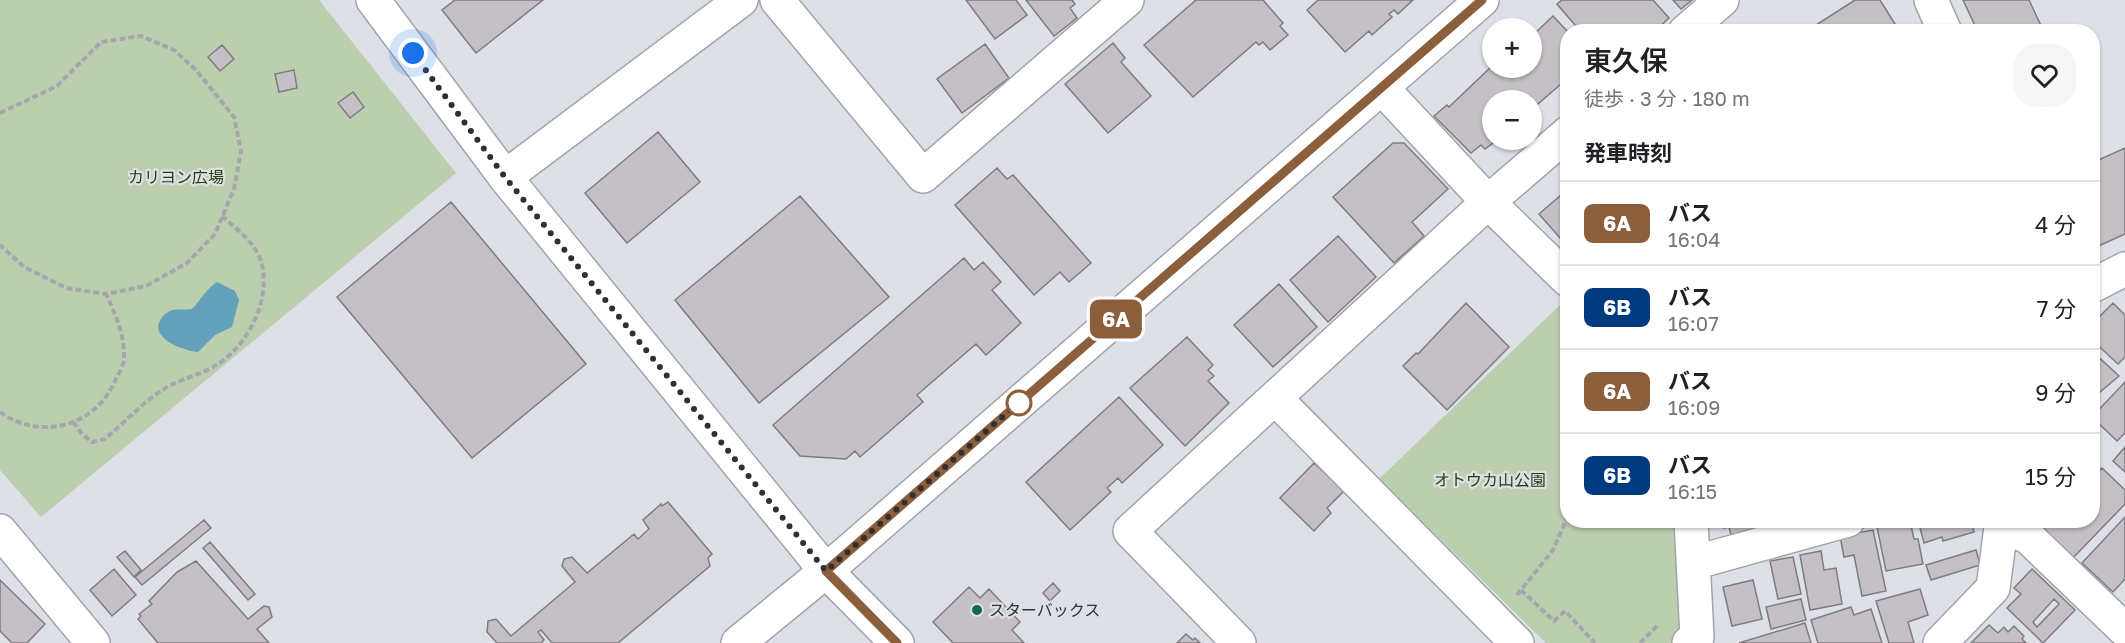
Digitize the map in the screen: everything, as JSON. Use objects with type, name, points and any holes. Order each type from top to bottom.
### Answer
[{"type":"street","points":[[374,0],[505,177],[826,571],[897,643]]},
{"type":"street","points":[[505,177],[741,0]]},
{"type":"street","points":[[777,0],[923,176],[1127,0]]},
{"type":"street","points":[[738,643],[826,571],[1482,0]]},
{"type":"street","points":[[1695,24],[1722,0]]},
{"type":"street","points":[[1931,0],[1942,24]]},
{"type":"street","points":[[1382,88],[1488,202],[1560,272]]},
{"type":"street","points":[[1239,643],[1130,531],[1488,202],[1560,140]]},
{"type":"street","points":[[2100,282],[2125,270]]},
{"type":"street","points":[[1275,399],[1506,632]]},
{"type":"street","points":[[1689,643],[1697,637],[1691,528]]},
{"type":"street","points":[[1693,563],[1819,528]]},
{"type":"street","points":[[1940,643],[1993,588],[2001,528]]},
{"type":"street","points":[[2011,528],[2028,537],[2125,630]]},
{"type":"street","points":[[0,531],[93,643]]},
{"type":"path","points":[[0,113],[57,86],[101,42],[141,36],[174,50],[196,70],[234,117],[241,151],[234,189],[215,234],[187,263],[146,286],[106,294],[66,288],[24,267],[0,245]]},
{"type":"path","points":[[73,422],[82,434],[93,442],[105,439],[164,389],[217,365],[238,349],[254,321],[265,284],[260,259],[243,235],[222,216]]},
{"type":"path","points":[[0,412],[21,424],[47,429],[73,422],[96,410],[110,393],[124,362],[120,323],[106,294]]},
{"type":"path","points":[[1506,632],[1521,590],[1552,550],[1562,528]]},
{"type":"path","points":[[1521,590],[1554,621],[1565,611],[1595,643]]},
{"type":"green space","name":"カリヨン広場","points":[[0,0],[319,0],[456,173],[41,517],[0,470]]},
{"type":"green space","name":"オトウカ山公園","points":[[1560,305],[1560,528],[1677,528],[1683,621],[1674,643],[1546,643],[1379,479]]},
{"type":"water","points":[[217,282],[235,291],[239,300],[232,327],[215,335],[198,352],[184,349],[163,338],[158,326],[164,315],[172,310],[192,309]]},
{"type":"building","points":[[455,0],[543,0],[476,53],[442,10]]},
{"type":"building","points":[[966,0],[1016,0],[1027,15],[995,39]]},
{"type":"building","points":[[1026,0],[1072,0],[1075,4],[1070,8],[1077,18],[1054,36]]},
{"type":"building","points":[[1196,0],[1263,0],[1283,23],[1280,26],[1288,35],[1270,50],[1263,42],[1259,45],[1256,42],[1193,97],[1144,45]]},
{"type":"building","points":[[1318,0],[1413,0],[1398,14],[1394,10],[1389,14],[1392,17],[1372,35],[1369,31],[1345,52],[1307,10]]},
{"type":"building","points":[[1562,0],[1653,0],[1669,18],[1663,24],[1574,24],[1557,4]]},
{"type":"building","points":[[1673,0],[1692,0],[1681,9]]},
{"type":"building","points":[[1855,0],[1880,0],[1895,24],[1818,24]]},
{"type":"building","points":[[1963,0],[2029,0],[2040,24],[1974,24]]},
{"type":"building","points":[[1553,16],[1560,24],[1560,85],[1542,100],[1542,90],[1482,90],[1482,146],[1471,153],[1434,116],[1447,105],[1449,107],[1482,76],[1482,78],[1542,78],[1542,26]]},
{"type":"building","points":[[1113,43],[1125,58],[1121,62],[1151,96],[1108,133],[1065,84]]},
{"type":"building","points":[[985,44],[1009,78],[962,113],[937,79]]},
{"type":"building","points":[[222,45],[234,59],[220,71],[208,57]]},
{"type":"building","points":[[294,70],[297,88],[279,92],[275,74]]},
{"type":"building","points":[[353,92],[364,107],[350,118],[338,103]]},
{"type":"building","points":[[658,132],[700,182],[627,243],[585,193]]},
{"type":"building","points":[[1393,143],[1404,143],[1448,189],[1412,222],[1424,236],[1394,263],[1333,197]]},
{"type":"building","points":[[2125,148],[2125,234],[2100,245],[2100,159]]},
{"type":"building","points":[[997,168],[1007,179],[1013,175],[1091,263],[1069,282],[1060,272],[1034,295],[955,205]]},
{"type":"building","points":[[800,196],[889,297],[759,403],[675,300]]},
{"type":"building","points":[[1560,196],[1560,238],[1539,214]]},
{"type":"building","points":[[451,202],[586,364],[472,458],[337,297]]},
{"type":"building","points":[[1338,236],[1376,277],[1328,322],[1290,280]]},
{"type":"building","points":[[964,258],[974,270],[983,262],[1001,282],[992,290],[1021,323],[986,355],[976,344],[917,395],[923,402],[860,457],[855,451],[846,459],[800,456],[773,425]]},
{"type":"building","points":[[1279,284],[1317,327],[1273,367],[1234,325]]},
{"type":"building","points":[[1466,303],[1509,347],[1447,410],[1403,366],[1416,353],[1418,354]]},
{"type":"building","points":[[2113,303],[2125,315],[2125,357],[2118,364],[2100,347],[2100,316]]},
{"type":"building","points":[[1187,337],[1213,365],[1208,370],[1214,376],[1208,381],[1229,403],[1185,446],[1130,388]]},
{"type":"building","points":[[2100,358],[2119,376],[2100,392]]},
{"type":"building","points":[[2125,382],[2125,433],[2117,441],[2100,425],[2100,409]]},
{"type":"building","points":[[1119,397],[1163,445],[1122,483],[1118,478],[1107,488],[1111,492],[1070,530],[1026,482]]},
{"type":"building","points":[[2125,447],[2125,472],[2113,461]]},
{"type":"building","points":[[1314,463],[1344,491],[1327,508],[1331,513],[1314,531],[1280,498]]},
{"type":"building","points":[[2102,468],[2125,490],[2125,504],[2073,558],[2043,530],[2045,528],[2100,528],[2100,470]]},
{"type":"building","points":[[668,502],[712,554],[708,558],[710,566],[618,643],[552,643],[541,630],[538,632],[544,640],[541,643],[497,643],[487,632],[488,621],[496,619],[511,636],[575,582],[562,566],[564,559],[572,557],[587,573],[634,534],[638,539],[649,529],[643,520],[661,504],[662,506]]},
{"type":"building","points":[[2125,517],[2125,579],[2113,592],[2082,563]]},
{"type":"building","points":[[204,520],[211,528],[142,585],[135,577]]},
{"type":"building","points":[[1729,528],[1757,528],[1731,535]]},
{"type":"building","points":[[1877,528],[1912,528],[1914,539],[1918,539],[1923,564],[1886,571]]},
{"type":"building","points":[[1920,528],[1973,528],[1974,532],[1943,541],[1942,537],[1924,543]]},
{"type":"building","points":[[1873,530],[1886,591],[1862,596],[1854,555],[1844,557],[1840,536]]},
{"type":"building","points":[[210,542],[255,594],[248,600],[203,548]]},
{"type":"building","points":[[1976,550],[1980,565],[1931,580],[1926,565]]},
{"type":"building","points":[[125,551],[141,570],[134,577],[117,557]]},
{"type":"building","points":[[1821,551],[1824,570],[1836,568],[1842,604],[1810,610],[1800,555]]},
{"type":"building","points":[[1793,557],[1801,594],[1778,599],[1770,561]]},
{"type":"building","points":[[196,561],[248,619],[264,606],[269,607],[272,617],[257,629],[269,643],[158,643],[138,619],[141,616],[139,614],[152,604],[149,601],[177,572]]},
{"type":"building","points":[[114,569],[136,595],[112,616],[90,590]]},
{"type":"building","points":[[2032,569],[2075,610],[2043,643],[2007,608],[2021,594],[2014,588]],"holes":[[[2054,599],[2059,604],[2037,627],[2033,622]]]},
{"type":"building","points":[[0,580],[45,624],[27,643],[12,643],[0,631]]},
{"type":"building","points":[[1753,580],[1762,619],[1732,626],[1723,587]]},
{"type":"building","points":[[1053,583],[1060,591],[1050,601],[1043,593]]},
{"type":"building","name":"スターバックス","points":[[969,587],[980,598],[989,589],[1020,622],[1012,630],[1024,643],[953,643],[933,622]]},
{"type":"building","points":[[1920,589],[1928,615],[1908,622],[1914,643],[1889,643],[1876,601]]},
{"type":"building","points":[[1801,599],[1806,620],[1771,629],[1766,607]]},
{"type":"building","points":[[1851,607],[1854,615],[1871,609],[1882,643],[1818,643],[1811,620]]},
{"type":"building","points":[[1805,623],[1811,643],[1739,643]]},
{"type":"building","points":[[1989,625],[1998,633],[2004,627],[2008,632],[2014,626],[2024,636],[2022,639],[2026,643],[1971,643]]},
{"type":"building","points":[[1186,634],[1193,640],[1195,638],[1200,643],[1177,643]]},
{"type":"bus line","name":"6A","points":[[897,643],[826,571],[1482,0]]},
{"type":"place","name":"スターバックス","points":[[977,610]]},
{"type":"route","points":[[413,53],[505,177],[826,571],[1023,399],[1019,403]]}]
